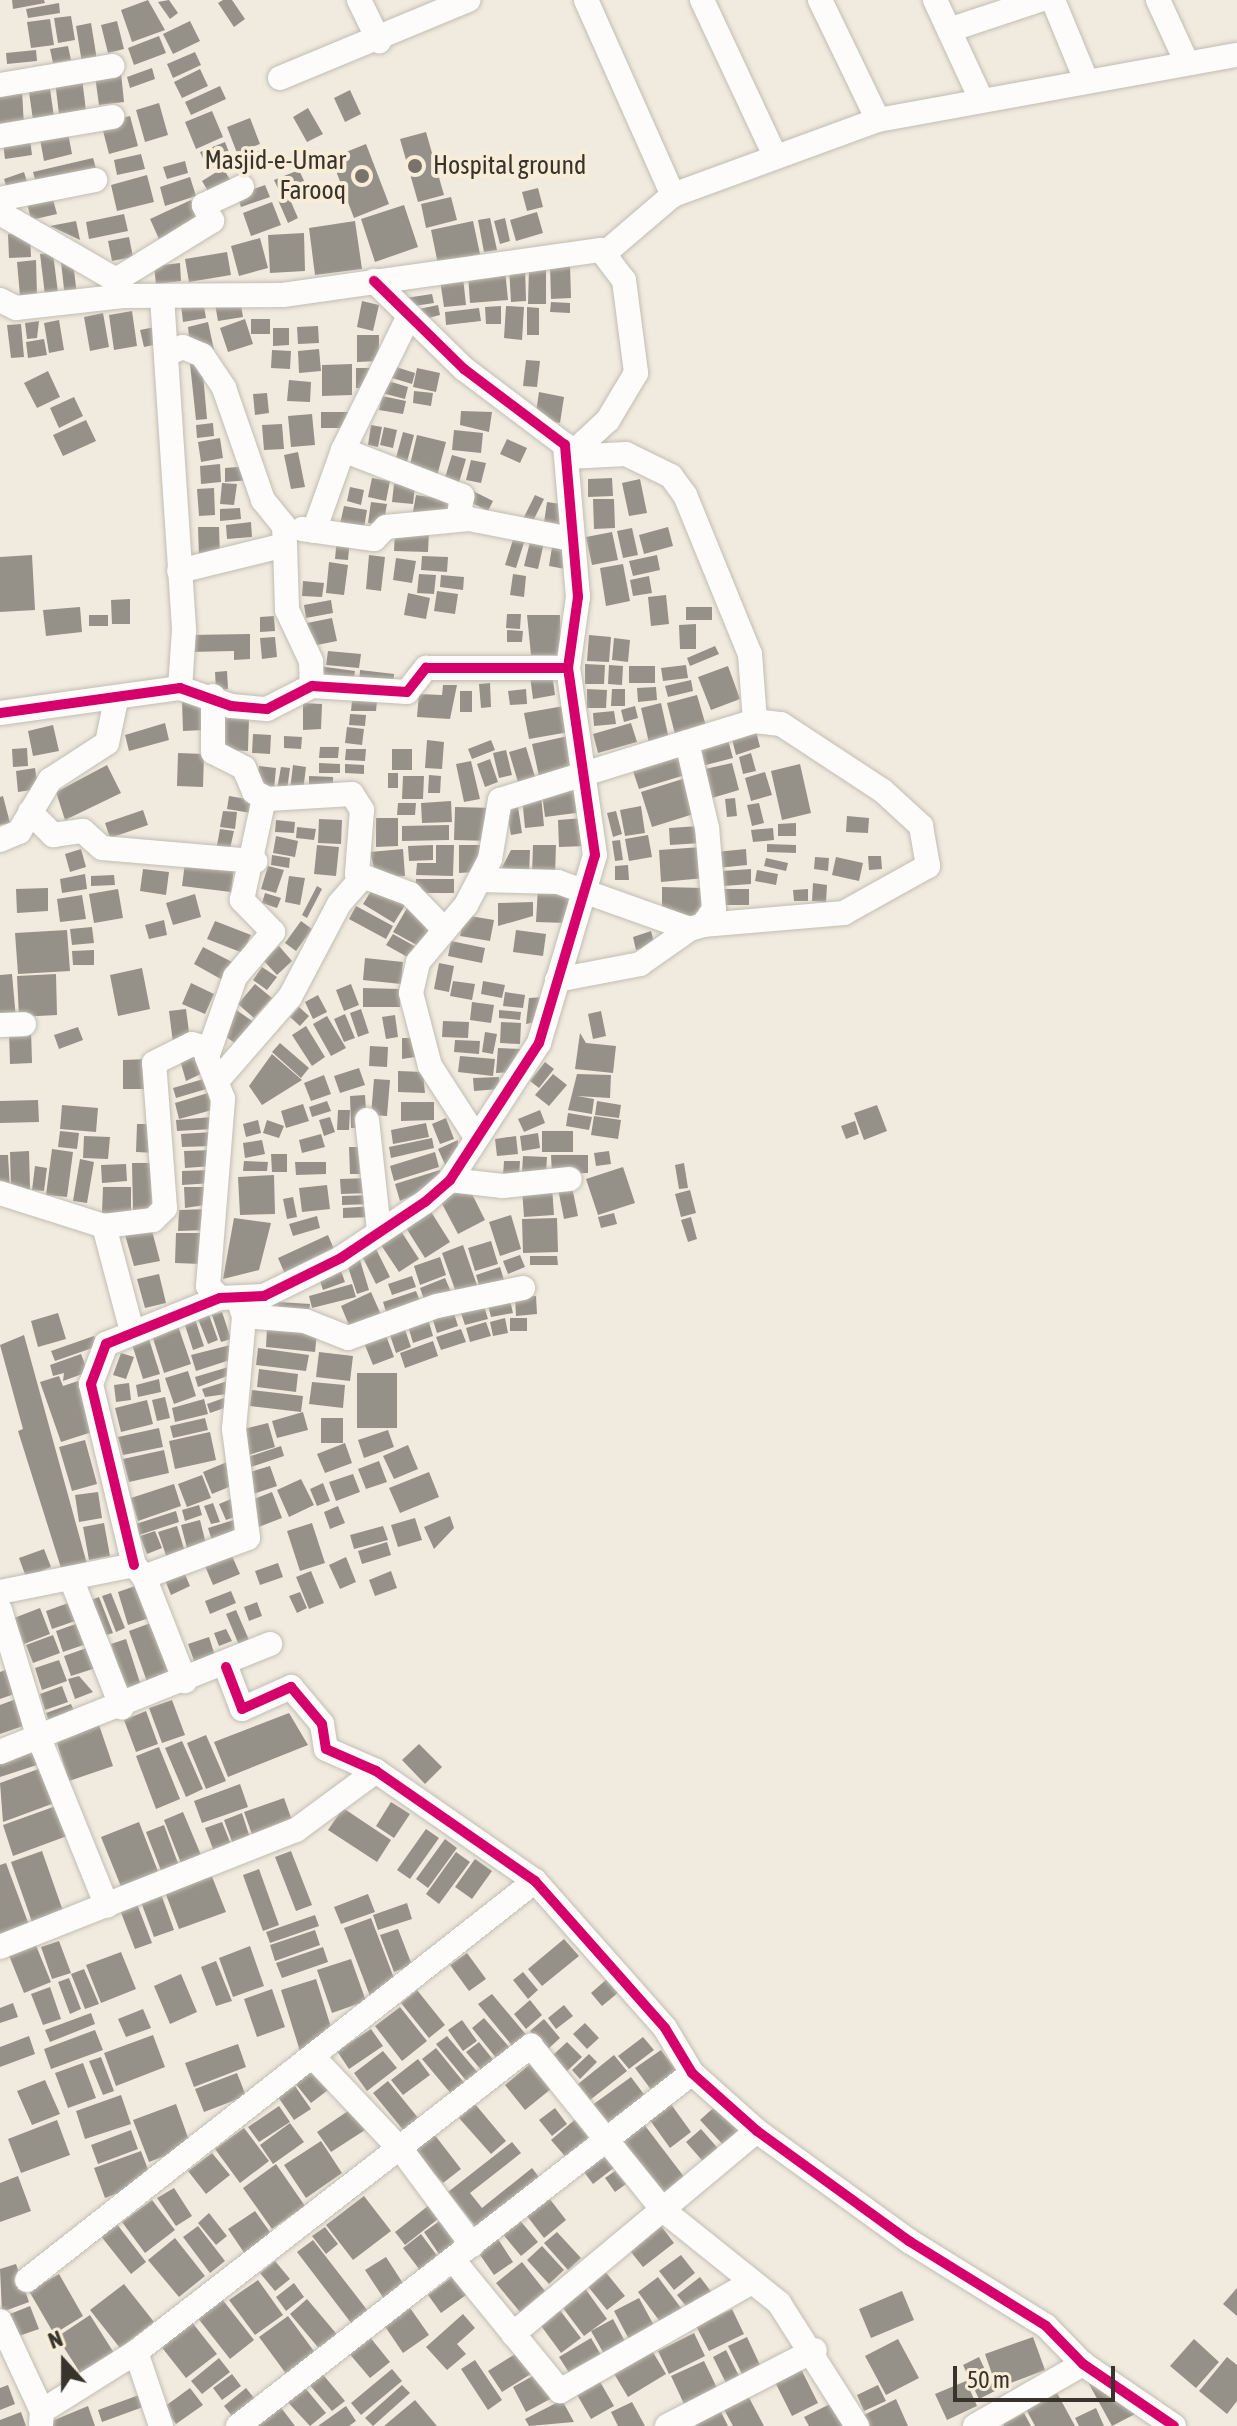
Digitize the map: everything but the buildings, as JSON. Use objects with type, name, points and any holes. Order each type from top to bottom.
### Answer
[{"type":"street","points":[[359,0],[379,41]]},
{"type":"street","points":[[280,78],[379,41],[467,0]]},
{"type":"street","points":[[586,0],[673,195]]},
{"type":"street","points":[[702,0],[775,156]]},
{"type":"street","points":[[820,0],[878,120]]},
{"type":"street","points":[[935,0],[981,99]]},
{"type":"street","points":[[949,30],[1039,0]]},
{"type":"street","points":[[1053,0],[1086,80]]},
{"type":"street","points":[[1158,0],[1187,63]]},
{"type":"street","points":[[0,300],[16,308],[121,288],[162,297],[283,295],[605,253],[673,195],[878,120],[1237,55]]},
{"type":"street","points":[[0,85],[112,66]]},
{"type":"street","points":[[0,136],[112,117]]},
{"type":"street","points":[[1,199],[95,180]]},
{"type":"street","points":[[121,288],[212,221],[204,205],[242,187]]},
{"type":"street","points":[[1,199],[121,288]]},
{"type":"street","points":[[568,457],[608,420],[636,373],[624,280],[605,253]]},
{"type":"street","points":[[185,1681],[139,1571],[91,1384],[101,1351],[132,1331],[234,1304],[312,1274],[450,1180],[539,1043],[595,855],[568,668],[578,607],[565,445],[408,318],[374,281]]},
{"type":"street","points":[[162,297],[169,353],[179,571],[180,688]]},
{"type":"street","points":[[314,531],[343,450],[408,318]]},
{"type":"street","points":[[169,353],[183,347],[202,355],[224,388],[263,500],[284,536],[287,610],[311,661],[312,686]]},
{"type":"street","points":[[343,450],[462,496],[459,514],[469,519],[571,539]]},
{"type":"street","points":[[568,457],[626,454],[671,476],[685,495],[750,654],[755,721]]},
{"type":"street","points":[[179,571],[284,536],[314,531],[374,539],[386,527],[469,519]]},
{"type":"street","points":[[0,713],[116,700],[180,688],[267,709],[312,686],[404,693],[426,668],[568,668]]},
{"type":"street","points":[[213,696],[213,752],[244,768],[251,789],[264,798],[352,794],[362,810],[355,861],[361,879]]},
{"type":"street","points":[[0,840],[19,832],[50,780],[107,743],[116,700]]},
{"type":"street","points":[[476,1137],[430,1066],[411,993],[418,962],[480,880],[497,842],[500,800],[755,721],[781,724],[906,810],[921,826],[930,864],[833,916],[697,927],[583,889],[480,880]]},
{"type":"street","points":[[557,980],[640,964],[697,927],[714,909],[707,828],[687,742]]},
{"type":"street","points":[[264,798],[255,861],[242,900],[273,932],[235,977],[208,1049],[223,1105],[208,1286],[234,1304],[305,1321],[348,1338],[437,1306],[523,1288]]},
{"type":"street","points":[[30,812],[53,835],[83,831],[102,848],[255,861]]},
{"type":"street","points":[[361,879],[410,894],[443,928]]},
{"type":"street","points":[[217,1081],[290,997],[339,904],[361,879]]},
{"type":"street","points":[[0,1193],[104,1226],[153,1220],[165,1208],[154,1063],[192,1044],[208,1049]]},
{"type":"street","points":[[367,1120],[379,1231]]},
{"type":"street","points":[[450,1180],[503,1186],[570,1179]]},
{"type":"street","points":[[104,1226],[132,1331]]},
{"type":"street","points":[[0,1592],[139,1571],[248,1538],[234,1429],[234,1304]]},
{"type":"street","points":[[72,1581],[122,1708]]},
{"type":"street","points":[[0,1610],[39,1738],[107,1906]]},
{"type":"street","points":[[0,1752],[226,1667],[270,1644]]},
{"type":"street","points":[[226,1667],[242,1709],[291,1687],[322,1724],[326,1749],[376,1771],[535,1881],[665,2028],[692,2073],[757,2131],[909,2241],[1046,2326],[1083,2364],[1166,2420]]},
{"type":"street","points":[[0,1947],[296,1830],[376,1771]]},
{"type":"street","points":[[27,2280],[314,2058],[535,1881]]},
{"type":"street","points":[[0,2321],[41,2418],[136,2352],[403,2152],[531,2046],[663,2210],[779,2303],[815,2350],[857,2426]]},
{"type":"street","points":[[314,2058],[403,2152],[513,2334],[560,2391],[752,2282]]},
{"type":"street","points":[[238,2426],[692,2073]]},
{"type":"street","points":[[513,2334],[757,2131]]},
{"type":"street","points":[[667,2426],[815,2350]]},
{"type":"street","points":[[136,2352],[161,2426]]},
{"type":"street","points":[[975,2426],[1083,2364]]},
{"type":"street","points":[[1135,2426],[1166,2420]]},
{"type":"cycle path","points":[[0,713],[180,688],[231,706],[267,709],[312,686],[407,692],[426,668],[568,668],[578,597],[565,445],[464,369],[374,281]]},
{"type":"cycle path","points":[[134,1565],[91,1384],[106,1344],[220,1298],[264,1296],[341,1258],[425,1202],[450,1180],[539,1043],[595,855],[568,668]]},
{"type":"cycle path","points":[[226,1667],[242,1709],[291,1687],[322,1724],[326,1749],[376,1771],[535,1881],[665,2028],[692,2073],[757,2131],[909,2241],[1046,2326],[1083,2364],[1174,2426]]},
{"type":"place","name":"Hospital ground","points":[[415,166]]},
{"type":"place","name":"Masjid-e-Umar Farooq","points":[[362,176]]}]
